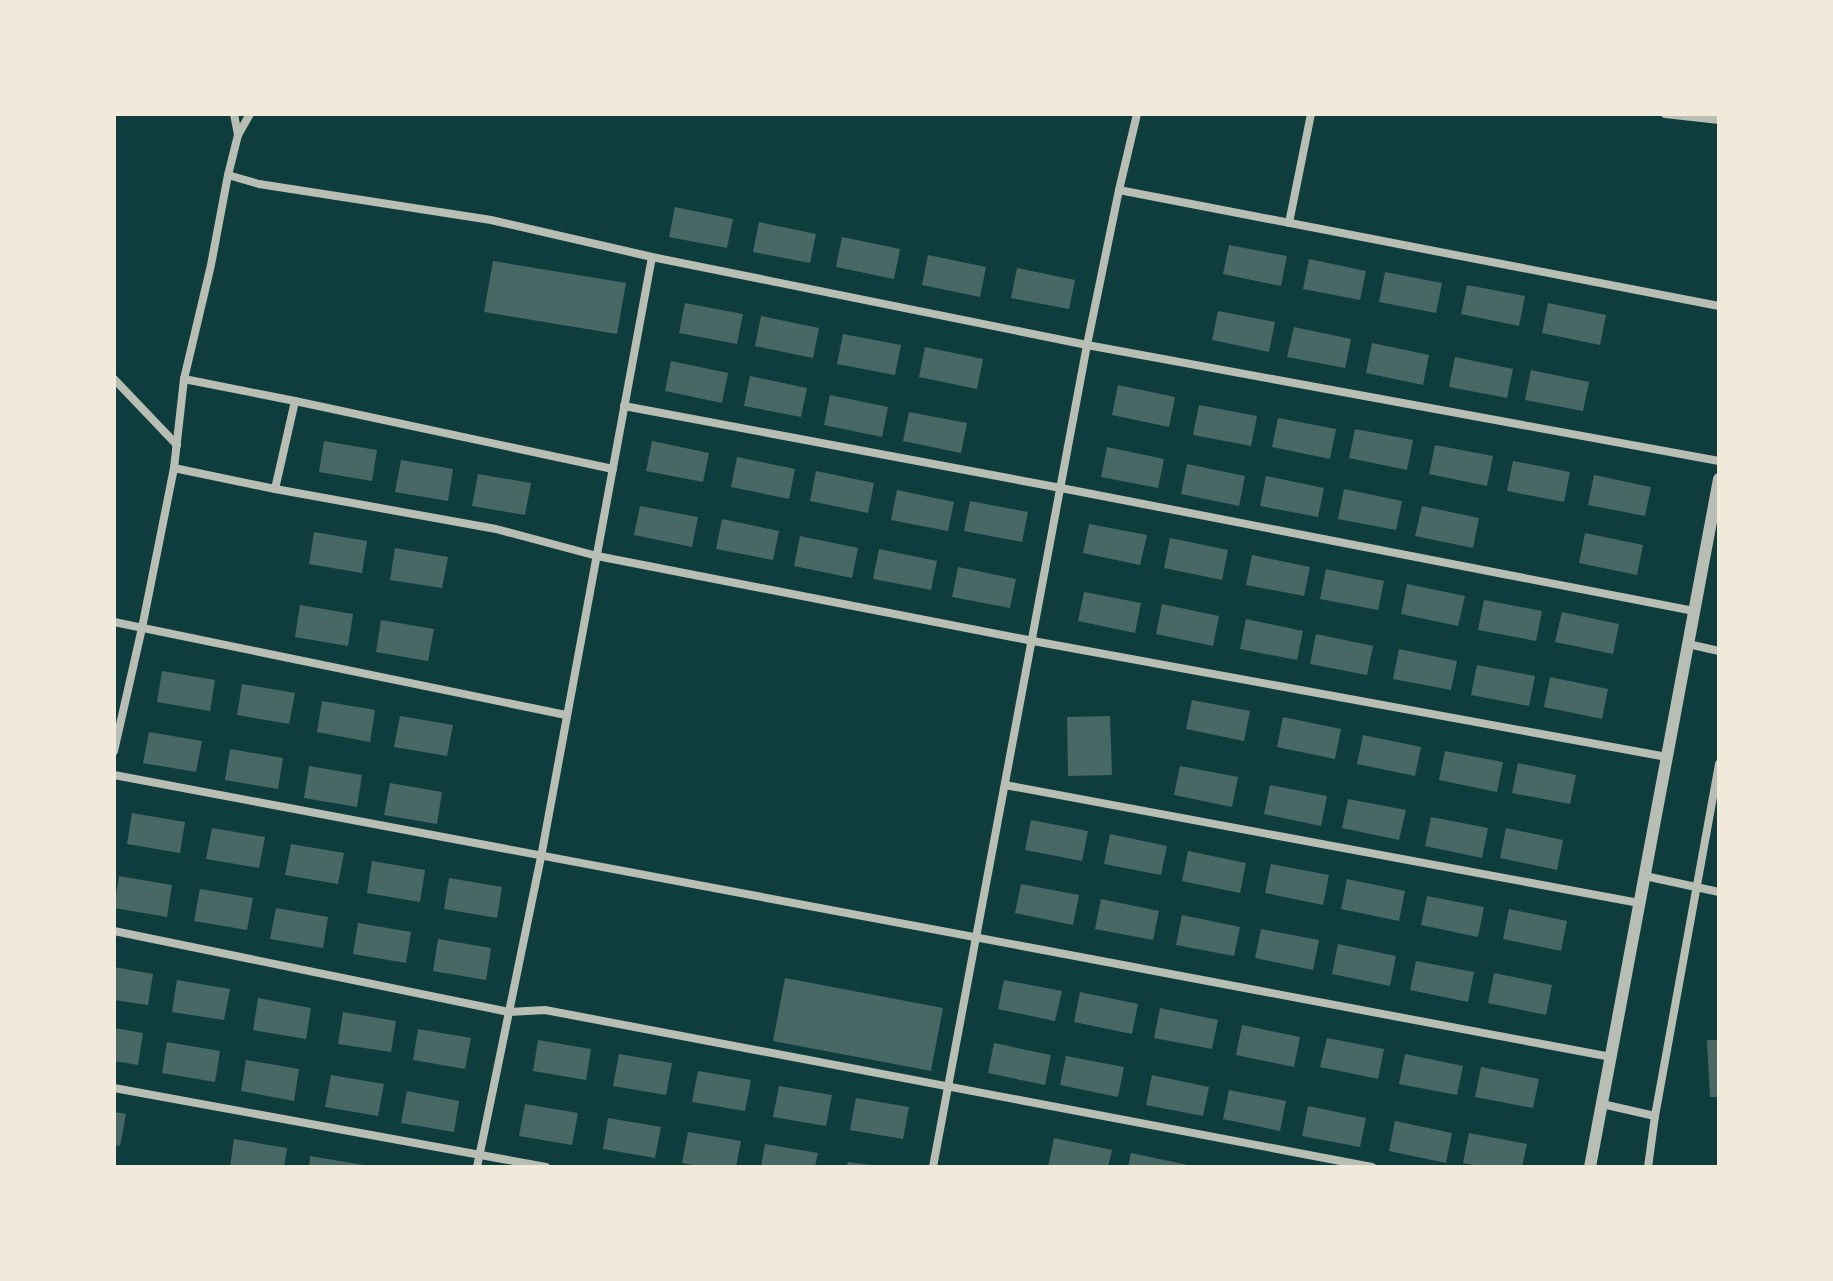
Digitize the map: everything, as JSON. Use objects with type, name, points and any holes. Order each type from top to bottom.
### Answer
[{"type":"street","points":[[234,114],[238,135]]},
{"type":"street","points":[[114,751],[174,468],[184,379],[228,175],[238,135],[250,114]]},
{"type":"street","points":[[933,1167],[1087,345],[1137,114]]},
{"type":"street","points":[[1289,223],[1311,114]]},
{"type":"street","points":[[1665,114],[1719,120]]},
{"type":"street","points":[[228,175],[259,184],[491,220],[652,257],[1087,345],[1719,461]]},
{"type":"street","points":[[1119,190],[1719,306]]},
{"type":"street","points":[[477,1167],[541,857],[652,257]]},
{"type":"street","points":[[114,379],[177,445]]},
{"type":"street","points":[[184,379],[613,469]]},
{"type":"street","points":[[275,489],[295,401]]},
{"type":"street","points":[[624,406],[1694,611]]},
{"type":"street","points":[[174,468],[496,529],[597,556],[1033,641],[1667,757]]},
{"type":"street","points":[[1590,1167],[1719,479]]},
{"type":"street","points":[[114,622],[566,715]]},
{"type":"street","points":[[1688,644],[1719,651]]},
{"type":"street","points":[[1648,1167],[1719,764]]},
{"type":"street","points":[[114,775],[1611,1057]]},
{"type":"street","points":[[1005,785],[1639,903]]},
{"type":"street","points":[[1645,876],[1719,892]]},
{"type":"street","points":[[114,931],[509,1012],[545,1010],[1372,1167]]},
{"type":"street","points":[[114,1088],[546,1167]]},
{"type":"street","points":[[1602,1104],[1655,1116]]},
{"type":"building","points":[[675,207],[733,219],[727,248],[669,237]]},
{"type":"building","points":[[759,222],[816,234],[810,263],[753,252]]},
{"type":"building","points":[[842,237],[900,249],[894,279],[836,267]]},
{"type":"building","points":[[1229,245],[1287,256],[1281,286],[1223,274]]},
{"type":"building","points":[[928,255],[986,267],[980,297],[922,285]]},
{"type":"building","points":[[1309,259],[1366,271],[1360,300],[1303,289]]},
{"type":"building","points":[[493,261],[626,283],[617,334],[484,312]]},
{"type":"building","points":[[1017,268],[1075,280],[1069,309],[1011,298]]},
{"type":"building","points":[[1385,272],[1442,283],[1436,313],[1379,302]]},
{"type":"building","points":[[1467,285],[1525,296],[1519,326],[1461,314]]},
{"type":"building","points":[[685,303],[743,314],[737,344],[679,333]]},
{"type":"building","points":[[1548,303],[1606,315],[1600,345],[1542,333]]},
{"type":"building","points":[[1218,311],[1275,322],[1269,352],[1212,340]]},
{"type":"building","points":[[761,316],[819,328],[813,358],[755,346]]},
{"type":"building","points":[[1294,327],[1351,339],[1345,368],[1287,357]]},
{"type":"building","points":[[843,334],[901,345],[895,375],[837,364]]},
{"type":"building","points":[[1372,343],[1429,355],[1423,385],[1366,373]]},
{"type":"building","points":[[925,347],[983,359],[977,389],[919,377]]},
{"type":"building","points":[[1455,357],[1513,369],[1507,398],[1449,387]]},
{"type":"building","points":[[671,361],[728,373],[722,403],[665,391]]},
{"type":"building","points":[[1531,370],[1589,382],[1583,411],[1525,400]]},
{"type":"building","points":[[750,376],[807,388],[801,417],[744,406]]},
{"type":"building","points":[[1118,385],[1175,397],[1169,427],[1112,415]]},
{"type":"building","points":[[830,395],[888,407],[882,437],[824,425]]},
{"type":"building","points":[[1199,405],[1257,416],[1251,446],[1193,435]]},
{"type":"building","points":[[909,412],[967,423],[961,453],[903,441]]},
{"type":"building","points":[[1278,418],[1336,429],[1330,459],[1272,447]]},
{"type":"building","points":[[1355,429],[1413,440],[1407,470],[1349,458]]},
{"type":"building","points":[[324,441],[377,450],[372,481],[319,472]]},
{"type":"building","points":[[652,441],[709,453],[703,482],[646,471]]},
{"type":"building","points":[[1435,445],[1493,456],[1487,486],[1429,474]]},
{"type":"building","points":[[1107,447],[1164,459],[1158,488],[1101,477]]},
{"type":"building","points":[[737,457],[795,469],[789,499],[731,487]]},
{"type":"building","points":[[401,460],[453,469],[448,501],[395,492]]},
{"type":"building","points":[[1513,461],[1570,472],[1564,502],[1507,491]]},
{"type":"building","points":[[1187,464],[1245,476],[1239,506],[1181,494]]},
{"type":"building","points":[[816,471],[874,483],[868,513],[810,501]]},
{"type":"building","points":[[478,474],[531,483],[525,515],[472,506]]},
{"type":"building","points":[[1594,475],[1651,487],[1645,516],[1588,505]]},
{"type":"building","points":[[1266,476],[1324,488],[1318,517],[1260,506]]},
{"type":"building","points":[[1344,489],[1402,501],[1396,530],[1338,519]]},
{"type":"building","points":[[897,490],[954,502],[948,531],[891,520]]},
{"type":"building","points":[[970,501],[1028,512],[1022,542],[964,531]]},
{"type":"building","points":[[640,506],[698,517],[692,547],[634,535]]},
{"type":"building","points":[[1422,506],[1479,518],[1473,548],[1415,536]]},
{"type":"building","points":[[722,519],[779,531],[773,560],[716,549]]},
{"type":"building","points":[[1089,524],[1147,535],[1140,565],[1083,553]]},
{"type":"building","points":[[314,532],[367,541],[362,573],[309,564]]},
{"type":"building","points":[[1585,533],[1643,545],[1637,575],[1579,563]]},
{"type":"building","points":[[800,536],[858,548],[852,578],[794,566]]},
{"type":"building","points":[[1170,538],[1228,550],[1222,580],[1164,568]]},
{"type":"building","points":[[395,548],[448,557],[442,588],[390,580]]},
{"type":"building","points":[[879,549],[937,561],[931,590],[873,579]]},
{"type":"building","points":[[1252,555],[1310,567],[1304,596],[1246,585]]},
{"type":"building","points":[[958,567],[1016,579],[1010,608],[952,597]]},
{"type":"building","points":[[1326,569],[1384,581],[1378,610],[1320,599]]},
{"type":"building","points":[[1407,584],[1465,596],[1458,626],[1401,614]]},
{"type":"building","points":[[1084,592],[1141,603],[1135,633],[1078,621]]},
{"type":"building","points":[[1484,600],[1542,611],[1536,641],[1478,630]]},
{"type":"building","points":[[1162,604],[1219,616],[1213,646],[1156,634]]},
{"type":"building","points":[[300,605],[353,614],[348,646],[295,637]]},
{"type":"building","points":[[1562,612],[1619,624],[1613,654],[1555,642]]},
{"type":"building","points":[[1246,619],[1303,631],[1297,660],[1240,649]]},
{"type":"building","points":[[381,620],[434,629],[428,661],[376,652]]},
{"type":"building","points":[[1316,634],[1373,646],[1367,675],[1310,664]]},
{"type":"building","points":[[1399,649],[1457,661],[1451,690],[1393,679]]},
{"type":"building","points":[[1477,665],[1535,676],[1529,706],[1471,695]]},
{"type":"building","points":[[162,671],[215,680],[210,711],[157,702]]},
{"type":"building","points":[[1550,677],[1608,689],[1602,719],[1544,707]]},
{"type":"building","points":[[242,684],[295,693],[289,724],[237,715]]},
{"type":"building","points":[[1192,700],[1250,711],[1244,741],[1186,729]]},
{"type":"building","points":[[322,701],[375,710],[370,742],[317,732]]},
{"type":"building","points":[[400,716],[453,725],[447,756],[394,747]]},
{"type":"building","points":[[1110,716],[1112,775],[1068,776],[1067,717]]},
{"type":"building","points":[[1283,717],[1341,729],[1335,759],[1277,747]]},
{"type":"building","points":[[149,732],[202,741],[196,772],[143,763]]},
{"type":"building","points":[[1363,735],[1421,747],[1415,776],[1357,764]]},
{"type":"building","points":[[230,749],[283,758],[278,789],[225,780]]},
{"type":"building","points":[[1445,751],[1503,762],[1497,792],[1439,780]]},
{"type":"building","points":[[1518,763],[1576,775],[1570,804],[1512,793]]},
{"type":"building","points":[[309,766],[362,775],[357,807],[304,798]]},
{"type":"building","points":[[1180,766],[1238,777],[1232,807],[1174,795]]},
{"type":"building","points":[[390,783],[442,792],[437,824],[384,815]]},
{"type":"building","points":[[1270,785],[1327,796],[1321,826],[1264,814]]},
{"type":"building","points":[[1348,799],[1406,810],[1399,840],[1342,828]]},
{"type":"building","points":[[132,813],[185,822],[180,853],[127,844]]},
{"type":"building","points":[[1431,817],[1488,828],[1482,858],[1425,846]]},
{"type":"building","points":[[1031,820],[1088,831],[1082,861],[1025,850]]},
{"type":"building","points":[[212,828],[265,837],[259,868],[206,859]]},
{"type":"building","points":[[1506,828],[1563,840],[1557,870],[1500,858]]},
{"type":"building","points":[[1110,834],[1167,846],[1161,875],[1104,864]]},
{"type":"building","points":[[291,844],[344,853],[338,884],[285,875]]},
{"type":"building","points":[[1188,851],[1246,863],[1240,893],[1182,881]]},
{"type":"building","points":[[372,861],[425,870],[420,902],[367,893]]},
{"type":"building","points":[[1271,864],[1329,875],[1323,905],[1265,893]]},
{"type":"building","points":[[119,876],[172,885],[167,917],[114,908]]},
{"type":"building","points":[[449,878],[502,887],[497,918],[444,909]]},
{"type":"building","points":[[1347,879],[1405,891],[1399,921],[1341,909]]},
{"type":"building","points":[[1021,884],[1079,895],[1073,925],[1015,913]]},
{"type":"building","points":[[200,889],[253,898],[247,930],[194,921]]},
{"type":"building","points":[[1427,896],[1484,907],[1478,937],[1421,925]]},
{"type":"building","points":[[1101,899],[1159,911],[1153,940],[1095,929]]},
{"type":"building","points":[[276,908],[328,917],[323,948],[270,939]]},
{"type":"building","points":[[1509,909],[1567,921],[1561,951],[1503,939]]},
{"type":"building","points":[[1182,915],[1240,927],[1234,956],[1176,945]]},
{"type":"building","points":[[358,923],[411,932],[406,963],[353,954]]},
{"type":"building","points":[[1261,929],[1319,940],[1313,970],[1255,958]]},
{"type":"building","points":[[438,939],[491,948],[486,980],[433,971]]},
{"type":"building","points":[[1338,944],[1396,956],[1390,986],[1332,974]]},
{"type":"building","points":[[1416,961],[1474,972],[1468,1002],[1410,990]]},
{"type":"building","points":[[114,967],[153,974],[148,1005],[114,1000]]},
{"type":"building","points":[[1494,973],[1552,985],[1546,1015],[1488,1003]]},
{"type":"building","points":[[785,978],[943,1008],[931,1071],[773,1041]]},
{"type":"building","points":[[177,980],[230,989],[224,1020],[172,1012]]},
{"type":"building","points":[[1004,980],[1062,991],[1055,1021],[998,1009]]},
{"type":"building","points":[[1080,992],[1138,1004],[1132,1034],[1074,1022]]},
{"type":"building","points":[[258,998],[311,1008],[306,1039],[253,1030]]},
{"type":"building","points":[[1160,1008],[1218,1020],[1212,1049],[1154,1038]]},
{"type":"building","points":[[343,1012],[396,1021],[391,1052],[338,1044]]},
{"type":"building","points":[[1242,1025],[1300,1037],[1294,1067],[1236,1055]]},
{"type":"building","points":[[114,1028],[143,1033],[138,1065],[114,1061]]},
{"type":"building","points":[[418,1029],[471,1038],[465,1069],[413,1060]]},
{"type":"building","points":[[1327,1038],[1384,1049],[1378,1079],[1320,1067]]},
{"type":"building","points":[[538,1040],[591,1049],[586,1080],[533,1071]]},
{"type":"building","points":[[1707,1040],[1719,1040],[1719,1097],[1710,1097]]},
{"type":"building","points":[[167,1042],[220,1051],[215,1082],[162,1073]]},
{"type":"building","points":[[994,1043],[1051,1055],[1045,1085],[988,1073]]},
{"type":"building","points":[[619,1054],[672,1063],[666,1095],[613,1086]]},
{"type":"building","points":[[1405,1054],[1463,1066],[1457,1095],[1399,1084]]},
{"type":"building","points":[[1066,1056],[1124,1067],[1118,1097],[1060,1085]]},
{"type":"building","points":[[246,1060],[299,1069],[294,1101],[241,1091]]},
{"type":"building","points":[[1481,1067],[1539,1079],[1533,1108],[1475,1097]]},
{"type":"building","points":[[698,1071],[751,1080],[745,1111],[692,1102]]},
{"type":"building","points":[[331,1075],[384,1084],[378,1116],[325,1107]]},
{"type":"building","points":[[1152,1075],[1209,1087],[1203,1116],[1146,1105]]},
{"type":"building","points":[[779,1086],[832,1095],[826,1126],[773,1117]]},
{"type":"building","points":[[1229,1090],[1286,1101],[1280,1131],[1223,1119]]},
{"type":"building","points":[[407,1091],[459,1101],[454,1132],[401,1123]]},
{"type":"building","points":[[856,1098],[909,1107],[903,1139],[850,1130]]},
{"type":"building","points":[[525,1104],[578,1113],[572,1145],[519,1136]]},
{"type":"building","points":[[1308,1106],[1366,1118],[1360,1147],[1302,1136]]},
{"type":"building","points":[[114,1112],[126,1114],[120,1146],[114,1145]]},
{"type":"building","points":[[608,1118],[661,1127],[655,1158],[603,1149]]},
{"type":"building","points":[[1395,1121],[1452,1133],[1446,1163],[1389,1151]]},
{"type":"building","points":[[688,1132],[741,1141],[736,1167],[682,1163]]},
{"type":"building","points":[[1469,1133],[1527,1144],[1522,1167],[1485,1167],[1463,1163]]},
{"type":"building","points":[[1054,1138],[1112,1150],[1108,1167],[1048,1167]]},
{"type":"building","points":[[234,1139],[287,1148],[284,1167],[230,1167]]},
{"type":"building","points":[[765,1144],[818,1153],[815,1167],[761,1167]]},
{"type":"building","points":[[1131,1153],[1193,1166],[1193,1167],[1128,1167]]},
{"type":"building","points":[[310,1156],[364,1165],[364,1167],[309,1167]]},
{"type":"building","points":[[848,1162],[871,1165],[847,1167]]}]
